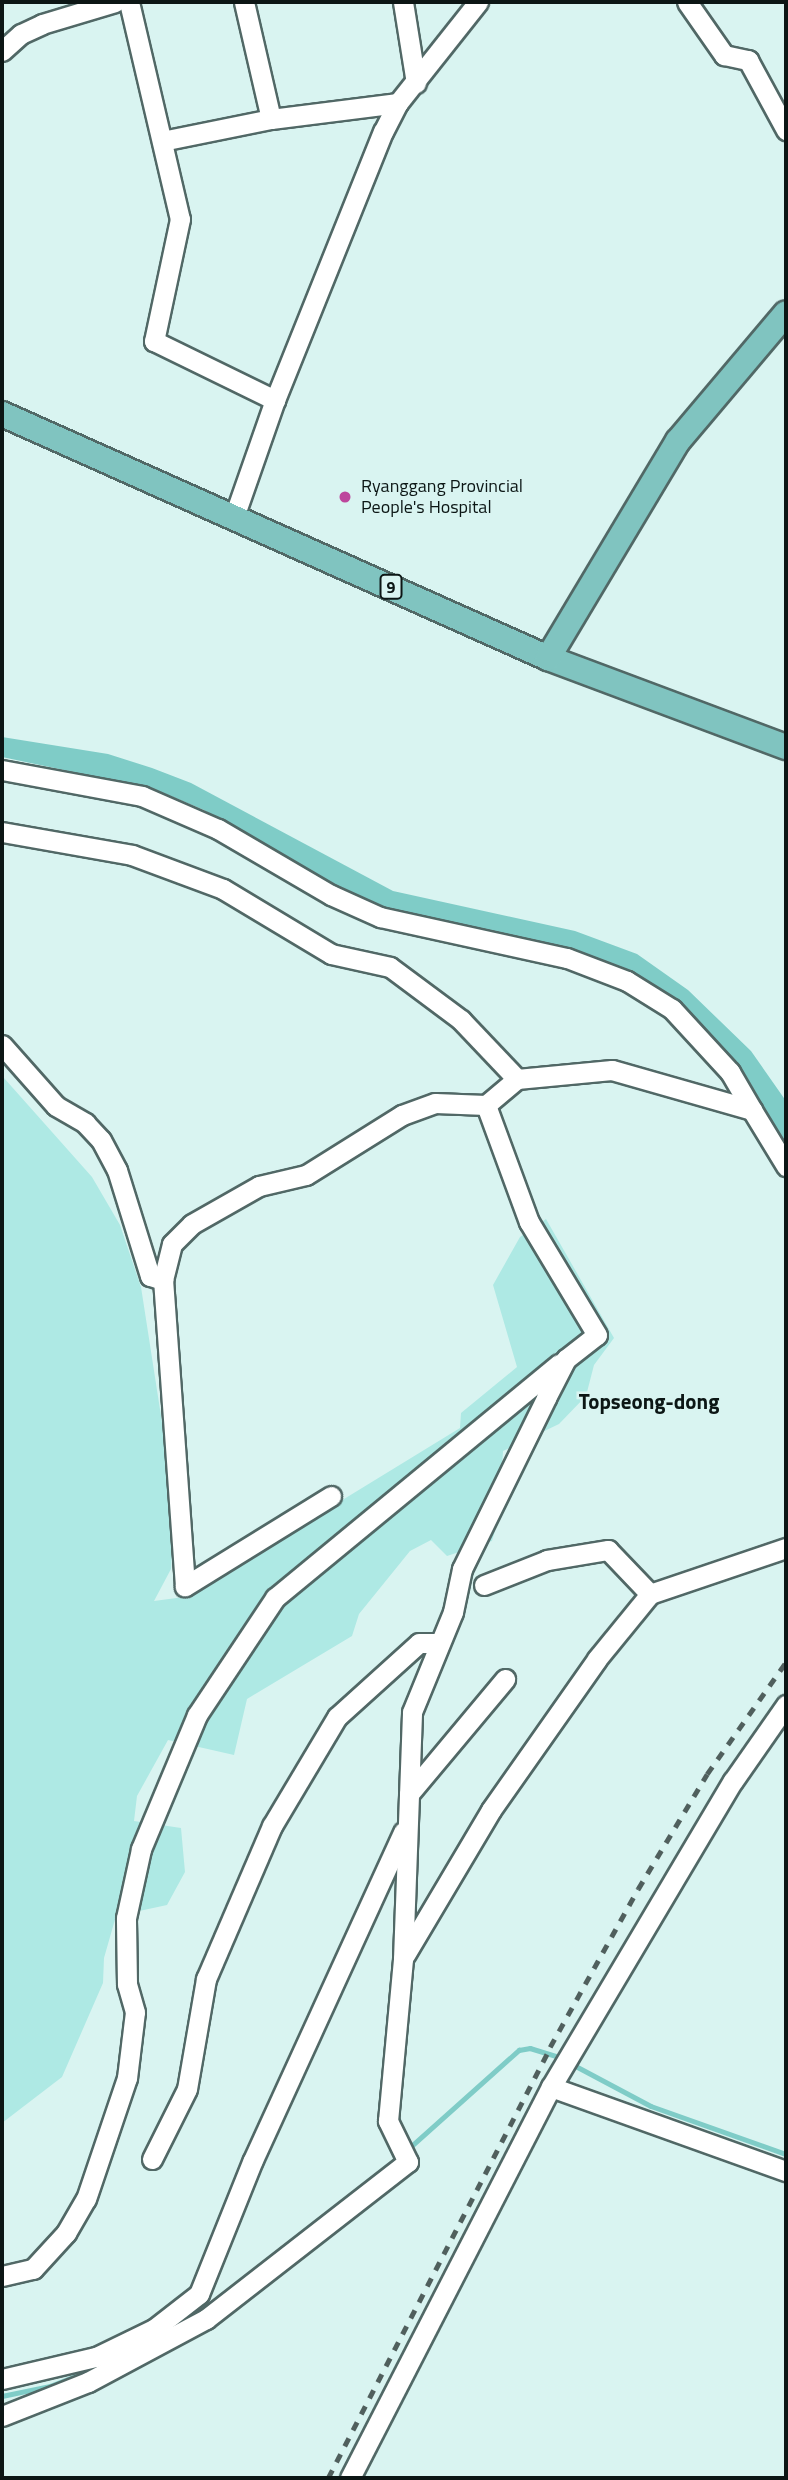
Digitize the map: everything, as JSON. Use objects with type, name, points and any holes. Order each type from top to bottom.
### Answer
[{"type":"main road","points":[[548,657],[678,441],[786,313]]},
{"type":"main road","name":"9","points":[[2,414],[548,657],[786,747]]},
{"type":"street","points":[[2,51],[21,34],[42,24],[115,2]]},
{"type":"street","points":[[130,2],[180,219],[154,341],[275,400]]},
{"type":"street","points":[[244,2],[271,119]]},
{"type":"street","points":[[403,2],[416,83]]},
{"type":"street","points":[[234,517],[275,400],[352,203],[398,103],[478,2]]},
{"type":"street","points":[[687,2],[724,55],[748,60],[786,130]]},
{"type":"street","points":[[162,141],[271,119],[398,103]]},
{"type":"street","points":[[2,770],[142,796],[218,829],[331,895],[380,917],[567,958],[627,981],[672,1009],[730,1072],[786,1166]]},
{"type":"street","points":[[2,832],[132,855],[223,889],[331,954],[390,967],[461,1020],[517,1079]]},
{"type":"street","points":[[2,1045],[55,1106],[85,1123],[100,1140],[122,1183],[150,1276],[163,1280]]},
{"type":"street","points":[[331,1496],[185,1586],[163,1280],[172,1244],[192,1224],[259,1186],[306,1175],[402,1115],[424,1107],[486,1105],[517,1079],[612,1070],[752,1110]]},
{"type":"street","points":[[2,2276],[33,2269],[66,2234],[86,2199],[127,2078],[135,2012],[127,1984],[125,1918],[141,1849],[197,1715],[275,1598],[597,1335],[529,1222],[486,1105]]},
{"type":"street","points":[[2,2416],[88,2382],[206,2319],[404,2155],[388,2121],[403,1959],[412,1712],[453,1612],[462,1569],[566,1359]]},
{"type":"street","points":[[403,1959],[491,1810],[597,1659],[650,1594],[786,1548]]},
{"type":"street","points":[[453,1612],[484,1586],[547,1560],[608,1550],[650,1594]]},
{"type":"street","points":[[462,1569],[484,1586]]},
{"type":"street","points":[[152,2159],[187,2089],[206,1979],[272,1826],[337,1717],[419,1643],[439,1643]]},
{"type":"street","points":[[409,1794],[505,1679]]},
{"type":"street","points":[[350,2478],[566,2060],[733,1781],[786,1705]]},
{"type":"street","points":[[2,2379],[96,2357],[154,2329],[199,2294],[253,2160],[408,1821]]},
{"type":"street","points":[[551,2087],[786,2171]]},
{"type":"shaded area","points":[[2,737],[108,754],[191,783],[393,891],[575,931],[637,954],[688,990],[751,1051],[786,1101],[786,1145],[745,1074],[676,999],[627,970],[568,949],[383,910],[333,888],[204,810],[154,789],[2,757]]},
{"type":"shaded area","points":[[4,1078],[92,1177],[120,1225],[141,1287],[175,1506],[171,1569],[154,1601],[184,1597],[460,1428],[461,1413],[517,1367],[493,1285],[520,1237],[546,1219],[614,1338],[594,1365],[586,1396],[559,1424],[503,1451],[499,1517],[492,1541],[447,1556],[431,1540],[410,1551],[359,1614],[352,1636],[247,1699],[234,1755],[168,1740],[137,1796],[134,1821],[181,1828],[185,1872],[167,1905],[116,1916],[104,1958],[103,1983],[62,2077],[2,2123]]},
{"type":"waterway","points":[[407,2150],[519,2050],[530,2048],[562,2058]]},
{"type":"waterway","points":[[572,2064],[651,2106],[786,2154]]},
{"type":"waterway","points":[[2,2396],[50,2386],[91,2370]]},
{"type":"railway","points":[[328,2478],[550,2047],[638,1889],[707,1774],[786,1662]]},
{"type":"place","name":"Ryanggang Provincial People's Hospital","points":[[345,497]]},
{"type":"district","name":"Topseong-dong","points":[[649,1401]]}]
